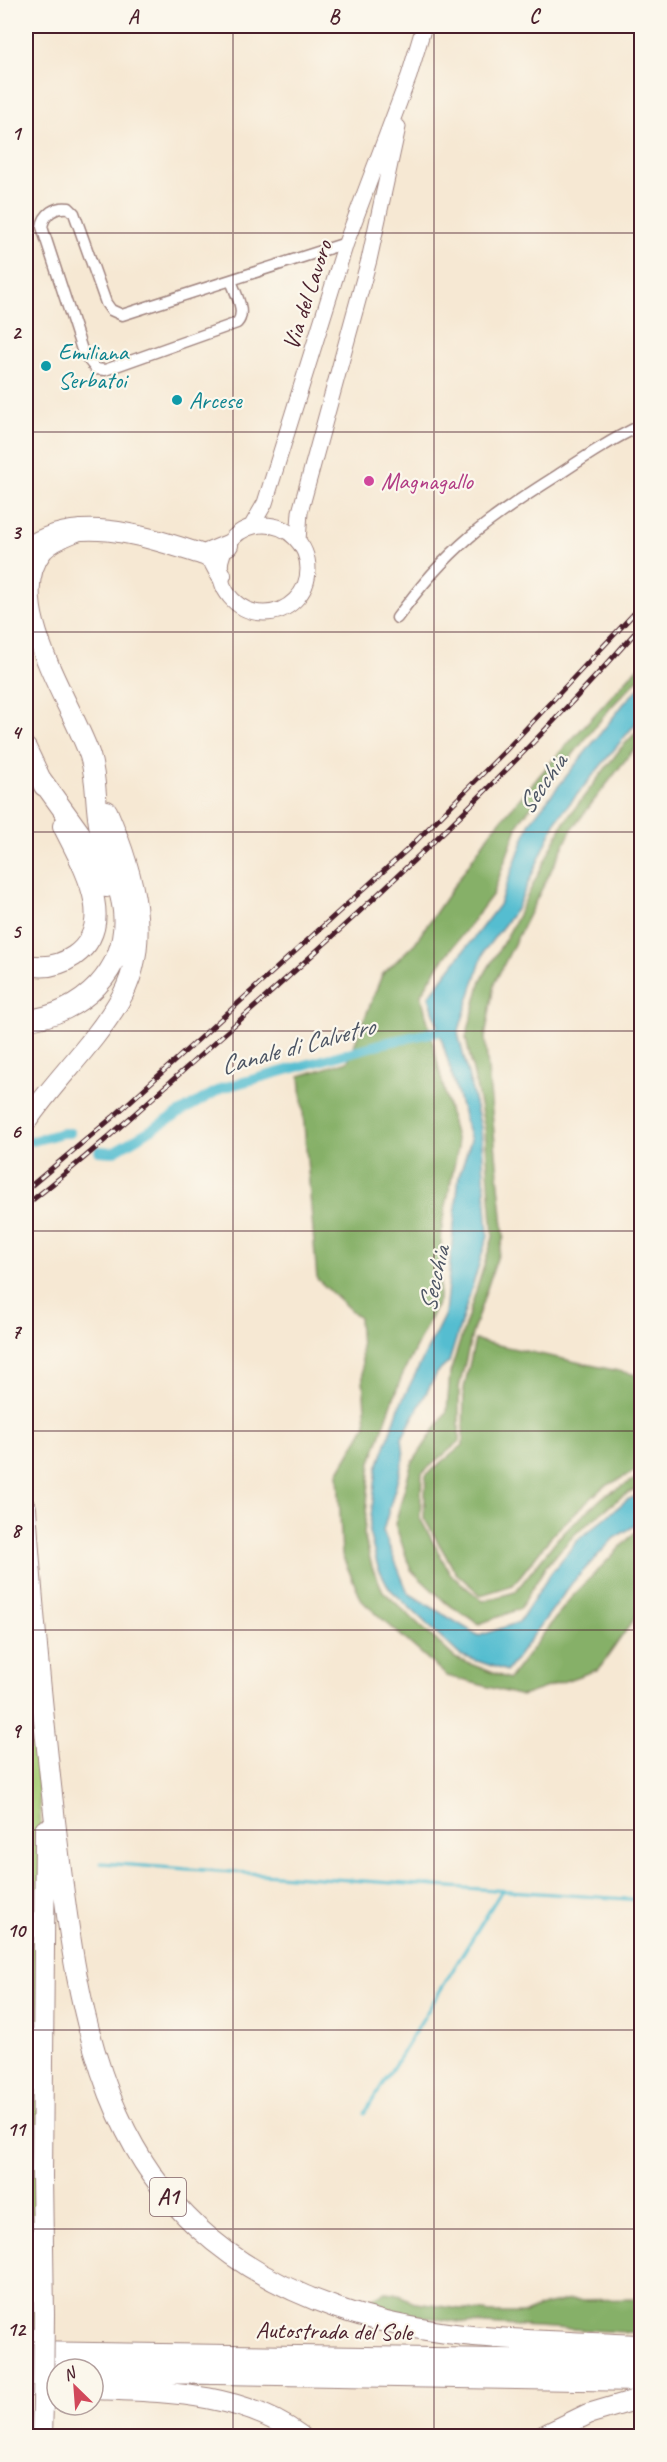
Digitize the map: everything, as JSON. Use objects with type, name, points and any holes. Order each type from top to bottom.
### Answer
[{"type":"highway","points":[[26,549],[53,534],[96,529],[133,536],[204,555],[213,561],[220,575]]},
{"type":"highway","points":[[26,1020],[58,1014],[85,999],[106,976],[120,944],[123,910],[99,824],[96,788],[89,754],[44,657],[28,615],[28,592],[39,556],[45,547],[79,530]]},
{"type":"highway","points":[[204,555],[228,544]]},
{"type":"highway","points":[[26,748],[90,884],[94,897],[95,921],[85,944],[67,960],[51,966],[26,964]]},
{"type":"highway","points":[[26,1009],[58,1002],[70,996],[88,980],[103,959],[112,923],[110,898],[87,843],[38,775]]},
{"type":"highway","points":[[26,1122],[117,1004],[134,966],[138,936],[135,898],[120,847],[96,788]]},
{"type":"highway","points":[[26,1508],[42,1707],[46,1892],[42,2176],[44,2315],[42,2436]]},
{"type":"highway","name":"A1","points":[[42,1707],[66,1910],[85,2022],[103,2078],[132,2142],[157,2183],[184,2216],[230,2254],[263,2275],[336,2308],[365,2317],[454,2333],[642,2345]]},
{"type":"highway","name":"Autostrada del Sole","points":[[26,2352],[642,2361]]},
{"type":"highway","points":[[26,2371],[45,2371]]},
{"type":"highway","name":"Autostrada del Sole","points":[[105,2372],[642,2381]]},
{"type":"highway","points":[[26,2386],[45,2387]]},
{"type":"highway","points":[[105,2390],[213,2398],[267,2416],[301,2436]]},
{"type":"highway","points":[[543,2436],[588,2414],[642,2398]]},
{"type":"main road","name":"Via del Lavoro","points":[[228,544],[240,532],[251,527],[265,503],[346,243],[409,76],[424,26]]},
{"type":"main road","name":"Via del Lavoro","points":[[220,575],[228,594],[245,608],[259,613],[281,609],[299,596],[306,582],[306,556],[298,541],[300,512],[369,260],[409,76]]},
{"type":"main road","points":[[251,527],[273,526],[287,531],[298,541]]},
{"type":"main road","points":[[220,575],[221,559],[228,544]]},
{"type":"street","points":[[231,280],[241,310],[240,320],[237,323],[105,370],[96,369],[83,353],[42,227],[43,220],[56,209],[69,208],[74,213],[105,303],[117,314],[135,313],[231,280],[346,243]]},
{"type":"street","points":[[398,618],[438,566],[483,524],[589,455],[642,425]]},
{"type":"green space","points":[[641,664],[641,676],[611,707],[519,822],[493,894],[437,968],[421,994],[458,1147],[442,1225],[439,1300],[401,1378],[371,1462],[364,1534],[372,1567],[383,1591],[455,1658],[509,1679],[570,1599],[634,1533],[641,1529],[641,1609],[599,1669],[522,1696],[447,1676],[362,1601],[342,1555],[338,1473],[366,1425],[359,1318],[317,1279],[300,1076],[348,1061],[382,975],[415,943],[490,833]]},
{"type":"green space","points":[[641,727],[641,743],[572,829],[494,984],[485,1038],[504,1237],[472,1334],[459,1388],[459,1442],[422,1473],[420,1518],[451,1575],[483,1601],[515,1592],[558,1538],[604,1496],[641,1476],[641,1487],[621,1497],[575,1534],[546,1566],[520,1609],[479,1624],[446,1603],[411,1570],[395,1524],[411,1465],[447,1411],[450,1373],[493,1237],[485,1129],[466,1038],[481,980],[510,931],[563,824],[621,748]]},
{"type":"green space","points":[[475,1340],[642,1376],[641,1468],[602,1488],[554,1533],[513,1585],[481,1595],[456,1573],[424,1518],[426,1475],[463,1445],[464,1388]]},
{"type":"green space","points":[[26,1575],[42,1850],[37,2332],[26,2332]]},
{"type":"green space","points":[[386,2292],[417,2303],[490,2313],[525,2313],[544,2305],[570,2300],[641,2299],[641,2333],[466,2323],[377,2310],[372,2306],[371,2299]]},
{"type":"water","points":[[641,686],[641,717],[557,819],[517,908],[484,951],[458,1033],[481,1128],[488,1235],[449,1362],[437,1373],[402,1438],[404,1457],[383,1531],[408,1593],[479,1636],[519,1622],[551,1573],[577,1541],[627,1500],[641,1494],[641,1522],[614,1538],[572,1583],[507,1671],[460,1655],[389,1588],[378,1567],[369,1532],[377,1469],[400,1405],[445,1314],[459,1176],[471,1140],[429,996],[499,905],[530,822],[626,701]]},
{"type":"waterway","name":"Canale di Calvetro","points":[[99,1151],[113,1152],[222,1088],[384,1043],[449,1029]]},
{"type":"waterway","name":"Canale di Calvetro","points":[[33,1141],[70,1133]]},
{"type":"waterway","points":[[101,1863],[642,1900]]},
{"type":"waterway","points":[[365,2113],[502,1890]]},
{"type":"railway","points":[[26,1190],[113,1117],[409,848],[506,750],[642,605]]},
{"type":"railway","points":[[26,1205],[130,1118],[390,883],[544,731],[642,625]]},
{"type":"place","name":"Emiliana Serbatoi","points":[[46,366]]},
{"type":"place","name":"Arcese","points":[[177,400]]},
{"type":"place","name":"Magnagallo","points":[[369,481]]},
{"type":"water label","name":"Secchia","points":[[542,784]]},
{"type":"water label","name":"Secchia","points":[[434,1279]]}]
